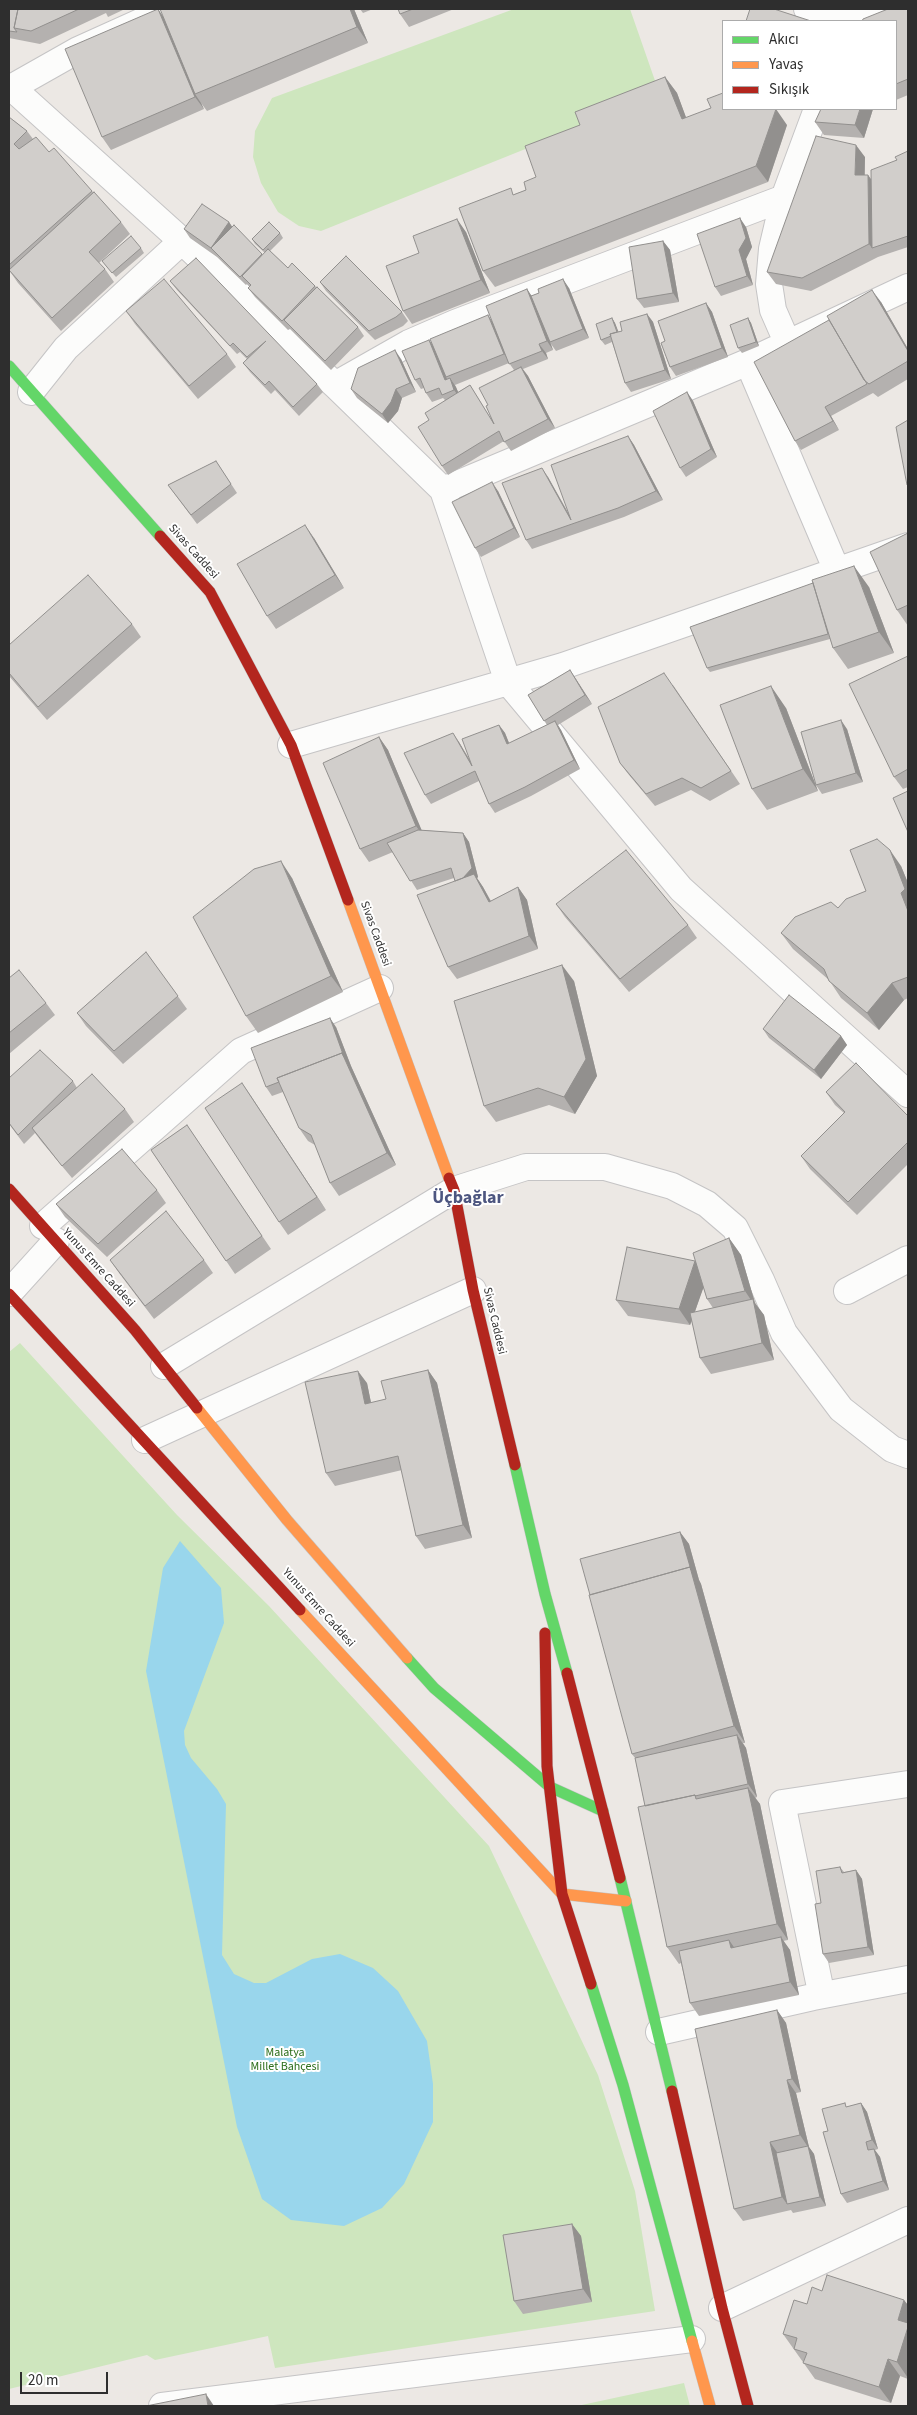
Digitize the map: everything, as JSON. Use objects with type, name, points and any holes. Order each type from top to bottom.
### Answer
[{"type":"main road","name":"Sivas Caddesi","points":[[9,366],[210,592],[291,745],[454,1190],[473,1290],[545,1594]]},
{"type":"main road","name":"Yunus Emre Caddesi","points":[[9,1189],[135,1330],[287,1520],[434,1688],[550,1788],[603,1810]]},
{"type":"main road","name":"Yunus Emre Caddesi","points":[[9,1294],[562,1894]]},
{"type":"main road","points":[[545,1594],[547,1766],[562,1894],[623,2085],[710,2406]]},
{"type":"main road","points":[[545,1594],[603,1810],[659,2032],[722,2308],[748,2406]]},
{"type":"main road","points":[[562,1894],[626,1901]]},
{"type":"street","points":[[169,9],[78,50],[10,88],[182,241],[443,490],[508,682],[681,889],[904,1084]]},
{"type":"street","points":[[807,9],[843,20]]},
{"type":"street","points":[[855,20],[884,9]]},
{"type":"street","points":[[787,342],[774,310],[769,284],[772,250],[784,198],[817,110]]},
{"type":"street","points":[[335,385],[409,343],[455,323],[784,198]]},
{"type":"street","points":[[31,392],[66,348],[182,241]]},
{"type":"street","points":[[443,490],[748,362],[787,342],[908,287]]},
{"type":"street","points":[[748,362],[837,571]]},
{"type":"street","points":[[291,745],[563,666],[908,546]]},
{"type":"street","points":[[9,1294],[49,1234],[241,1051],[380,988]]},
{"type":"street","points":[[164,1366],[454,1190],[526,1167],[605,1167],[672,1186],[707,1204],[735,1228],[761,1280],[784,1333],[841,1409],[892,1449],[908,1455]]},
{"type":"street","points":[[847,1291],[908,1259]]},
{"type":"street","points":[[145,1440],[473,1290]]},
{"type":"street","points":[[813,1997],[821,1992],[782,1803],[908,1784]]},
{"type":"street","points":[[659,2032],[813,1997],[908,1979]]},
{"type":"street","points":[[722,2308],[908,2220]]},
{"type":"street","points":[[162,2406],[276,2399],[692,2339]]},
{"type":"green space","points":[[514,9],[630,9],[660,95],[321,231],[299,226],[278,212],[261,183],[253,157],[255,131],[272,98]]},
{"type":"green space","name":"Malatya Millet Bahçesi","points":[[20,1343],[177,1515],[269,1606],[489,1846],[598,2075],[635,2191],[655,2311],[275,2368],[268,2336],[155,2360],[147,2355],[9,2389],[9,1352]]},
{"type":"green space","points":[[684,2383],[690,2406],[577,2406]]},
{"type":"water","points":[[180,1541],[221,1588],[224,1623],[184,1731],[185,1745],[191,1758],[217,1789],[226,1804],[222,1955],[234,1974],[254,1983],[266,1983],[312,1959],[340,1954],[373,1968],[398,1991],[427,2041],[433,2084],[433,2122],[404,2184],[382,2208],[344,2226],[291,2220],[262,2199],[237,2127],[146,1671],[163,1568]]},
{"type":"building","points":[[9,9],[18,9],[14,28],[17,32],[9,31]]},
{"type":"building","points":[[18,9],[79,9],[31,31],[14,28]]},
{"type":"building","points":[[158,9],[195,97],[102,137],[65,49]]},
{"type":"building","points":[[160,9],[350,9],[357,27],[195,94]]},
{"type":"building","points":[[398,9],[413,9],[400,14]]},
{"type":"building","points":[[750,9],[774,9],[808,20],[746,20]]},
{"type":"building","points":[[888,9],[908,9],[908,79],[897,84],[897,20],[863,19]]},
{"type":"building","points":[[665,77],[682,119],[711,108],[707,99],[722,93],[722,110],[776,110],[756,166],[483,271],[459,208],[511,188],[513,195],[526,190],[524,182],[536,177],[525,146],[580,125],[575,112]]},
{"type":"building","points":[[821,110],[860,110],[855,125],[815,122]]},
{"type":"building","points":[[9,117],[27,131],[14,144],[19,149],[36,137],[49,152],[54,148],[92,191],[9,265]]},
{"type":"building","points":[[816,136],[856,145],[855,175],[868,175],[869,244],[802,278],[767,272]]},
{"type":"building","points":[[908,151],[908,236],[872,248],[871,170],[897,160],[895,157]]},
{"type":"building","points":[[94,192],[121,222],[89,252],[105,269],[52,318],[9,270]]},
{"type":"building","points":[[202,204],[229,222],[211,248],[184,229]]},
{"type":"building","points":[[740,218],[746,238],[739,250],[747,276],[715,287],[697,234]]},
{"type":"building","points":[[457,219],[481,280],[403,311],[386,266],[419,253],[413,236]]},
{"type":"building","points":[[269,222],[280,233],[263,250],[252,239]]},
{"type":"building","points":[[234,225],[262,254],[240,277],[211,248]]},
{"type":"building","points":[[131,236],[141,248],[112,273],[102,261]]},
{"type":"building","points":[[663,241],[673,293],[637,299],[629,247]]},
{"type":"building","points":[[268,249],[288,268],[292,263],[315,286],[282,321],[248,288],[251,285],[242,276]]},
{"type":"building","points":[[346,256],[402,312],[369,331],[320,282]]},
{"type":"building","points":[[196,258],[317,384],[293,407],[269,381],[265,385],[243,363],[266,341],[247,357],[233,343],[230,346],[170,281]]},
{"type":"building","points":[[164,279],[227,354],[189,386],[126,311]]},
{"type":"building","points":[[563,279],[583,329],[550,342],[531,296],[539,293],[538,289]]},
{"type":"building","points":[[317,287],[358,327],[325,361],[284,320]]},
{"type":"building","points":[[527,289],[547,341],[539,344],[542,351],[509,364],[486,306]]},
{"type":"building","points":[[872,290],[908,351],[908,361],[869,384],[864,380],[827,316]]},
{"type":"building","points":[[706,303],[722,348],[670,367],[661,343],[665,341],[658,321]]},
{"type":"building","points":[[647,314],[665,370],[625,383],[610,334],[622,331],[620,322]]},
{"type":"building","points":[[488,315],[504,354],[446,377],[430,339]]},
{"type":"building","points":[[612,318],[617,332],[601,340],[596,324]]},
{"type":"building","points":[[748,318],[756,342],[738,348],[730,325]]},
{"type":"building","points":[[829,320],[867,384],[825,407],[833,421],[795,441],[754,362]]},
{"type":"building","points":[[429,340],[445,380],[450,378],[454,390],[442,395],[439,388],[426,393],[420,378],[415,380],[402,351]]},
{"type":"building","points":[[395,350],[410,383],[396,389],[391,402],[382,414],[351,389],[358,368]]},
{"type":"building","points":[[521,367],[548,419],[504,442],[499,431],[442,466],[418,427],[429,420],[425,413],[470,385],[494,424],[486,406],[488,405],[479,388]]},
{"type":"building","points":[[687,392],[711,449],[680,468],[653,411]]},
{"type":"building","points":[[908,420],[908,484],[907,485],[896,427]]},
{"type":"building","points":[[628,436],[656,491],[618,508],[526,540],[502,483],[542,468],[571,520],[551,465]]},
{"type":"building","points":[[216,461],[231,484],[191,515],[168,485]]},
{"type":"building","points":[[492,482],[514,528],[475,548],[452,502]]},
{"type":"building","points":[[305,525],[335,575],[267,616],[237,564]]},
{"type":"building","points":[[908,533],[908,605],[897,610],[870,552]]},
{"type":"building","points":[[854,566],[879,632],[833,648],[812,580]]},
{"type":"building","points":[[88,575],[132,624],[38,707],[9,673],[9,645]]},
{"type":"building","points":[[813,583],[828,634],[707,668],[690,627]]},
{"type":"building","points":[[908,656],[908,769],[894,777],[849,684]]},
{"type":"building","points":[[570,670],[585,695],[544,721],[528,695]]},
{"type":"building","points":[[664,673],[731,771],[701,788],[682,778],[646,794],[620,763],[598,707]]},
{"type":"building","points":[[771,686],[803,769],[752,789],[720,705]]},
{"type":"building","points":[[841,720],[856,773],[816,785],[801,732]]},
{"type":"building","points":[[555,721],[574,760],[489,804],[475,771],[425,795],[404,753],[453,733],[472,766],[462,739],[499,725],[507,744]]},
{"type":"building","points":[[379,737],[416,826],[360,849],[323,763]]},
{"type":"building","points":[[908,791],[908,832],[893,798]]},
{"type":"building","points":[[418,830],[463,833],[472,868],[463,878],[455,881],[451,868],[410,881],[387,843]]},
{"type":"building","points":[[877,839],[890,850],[905,889],[901,893],[908,911],[908,977],[892,983],[867,1013],[829,981],[824,969],[781,933],[795,917],[831,902],[838,908],[846,899],[866,891],[850,850]]},
{"type":"building","points":[[626,850],[688,925],[620,979],[556,904]]},
{"type":"building","points":[[281,861],[331,976],[246,1016],[193,917],[254,869]]},
{"type":"building","points":[[474,874],[489,902],[518,887],[529,936],[448,967],[417,895]]},
{"type":"building","points":[[146,952],[178,996],[114,1051],[77,1013]]},
{"type":"building","points":[[562,965],[586,1059],[564,1097],[538,1088],[484,1106],[454,1001]]},
{"type":"building","points":[[19,970],[46,1003],[9,1033],[9,978]]},
{"type":"building","points":[[789,995],[841,1036],[814,1070],[763,1029]]},
{"type":"building","points":[[330,1018],[344,1057],[342,1053],[277,1078],[279,1082],[266,1087],[251,1048]]},
{"type":"building","points":[[40,1050],[73,1081],[18,1135],[9,1123],[9,1078]]},
{"type":"building","points":[[342,1053],[387,1153],[330,1183],[311,1135],[299,1128],[277,1078]]},
{"type":"building","points":[[856,1063],[908,1116],[908,1142],[848,1202],[801,1156],[845,1112],[826,1092]]},
{"type":"building","points":[[92,1074],[125,1109],[62,1166],[32,1128]]},
{"type":"building","points":[[242,1083],[317,1197],[279,1222],[205,1108]]},
{"type":"building","points":[[187,1125],[262,1236],[226,1261],[151,1150]]},
{"type":"building","points":[[122,1149],[157,1190],[98,1244],[56,1204]]},
{"type":"building","points":[[166,1211],[204,1260],[145,1306],[110,1260]]},
{"type":"building","points":[[729,1238],[745,1291],[707,1299],[693,1253]]},
{"type":"building","points":[[627,1247],[695,1261],[679,1309],[616,1300]]},
{"type":"building","points":[[753,1299],[762,1343],[700,1358],[690,1313]]},
{"type":"building","points":[[428,1370],[463,1525],[416,1536],[398,1456],[326,1473],[305,1382],[358,1371],[365,1404],[386,1399],[381,1381]]},
{"type":"building","points":[[680,1532],[691,1570],[690,1567],[590,1595],[580,1559]]},
{"type":"building","points":[[690,1567],[734,1726],[632,1754],[589,1595]]},
{"type":"building","points":[[737,1735],[748,1784],[645,1806],[635,1758]]},
{"type":"building","points":[[748,1788],[777,1924],[667,1947],[638,1807],[695,1795],[696,1799]]},
{"type":"building","points":[[840,1867],[842,1873],[856,1870],[868,1947],[823,1954],[815,1904],[821,1903],[816,1871]]},
{"type":"building","points":[[781,1937],[790,1982],[690,2003],[679,1951],[729,1940],[731,1948]]},
{"type":"building","points":[[777,2010],[792,2079],[787,2080],[800,2135],[770,2142],[782,2197],[734,2209],[695,2029]]},
{"type":"building","points":[[845,2103],[846,2107],[861,2103],[872,2140],[866,2142],[868,2150],[874,2149],[883,2181],[841,2194],[823,2132],[828,2131],[822,2109]]},
{"type":"building","points":[[808,2146],[820,2197],[787,2204],[776,2153]]},
{"type":"building","points":[[572,2224],[583,2289],[514,2301],[503,2235]]},
{"type":"building","points":[[827,2275],[904,2300],[898,2320],[908,2323],[908,2327],[897,2362],[888,2359],[879,2387],[803,2363],[807,2353],[794,2349],[797,2338],[783,2334],[794,2300],[807,2304],[812,2287],[822,2291]]},
{"type":"building","points":[[206,2394],[208,2406],[146,2406]]},
{"type":"traffic: fast","points":[[9,366],[160,536]]},
{"type":"traffic: fast","points":[[515,1465],[545,1594],[567,1673]]},
{"type":"traffic: fast","points":[[407,1658],[434,1688],[550,1787],[603,1811]]},
{"type":"traffic: fast","points":[[620,1878],[672,2091]]},
{"type":"traffic: fast","points":[[591,1984],[623,2085],[692,2341]]},
{"type":"traffic: slow","points":[[348,900],[449,1178]]},
{"type":"traffic: slow","points":[[197,1408],[287,1520],[407,1658]]},
{"type":"traffic: slow","points":[[300,1610],[562,1894],[626,1901]]},
{"type":"traffic: slow","points":[[692,2341],[710,2406]]},
{"type":"traffic: jam","points":[[160,536],[210,592],[291,745],[348,900]]},
{"type":"traffic: jam","points":[[449,1178],[454,1190],[473,1290],[515,1465]]},
{"type":"traffic: jam","points":[[9,1189],[135,1330],[197,1408]]},
{"type":"traffic: jam","points":[[9,1294],[300,1610]]},
{"type":"traffic: jam","points":[[545,1633],[547,1766],[562,1894],[591,1984]]},
{"type":"traffic: jam","points":[[567,1673],[620,1878]]},
{"type":"traffic: jam","points":[[672,2091],[722,2308],[748,2406]]},
{"type":"district","name":"Üçbağlar","points":[[468,1199]]}]
